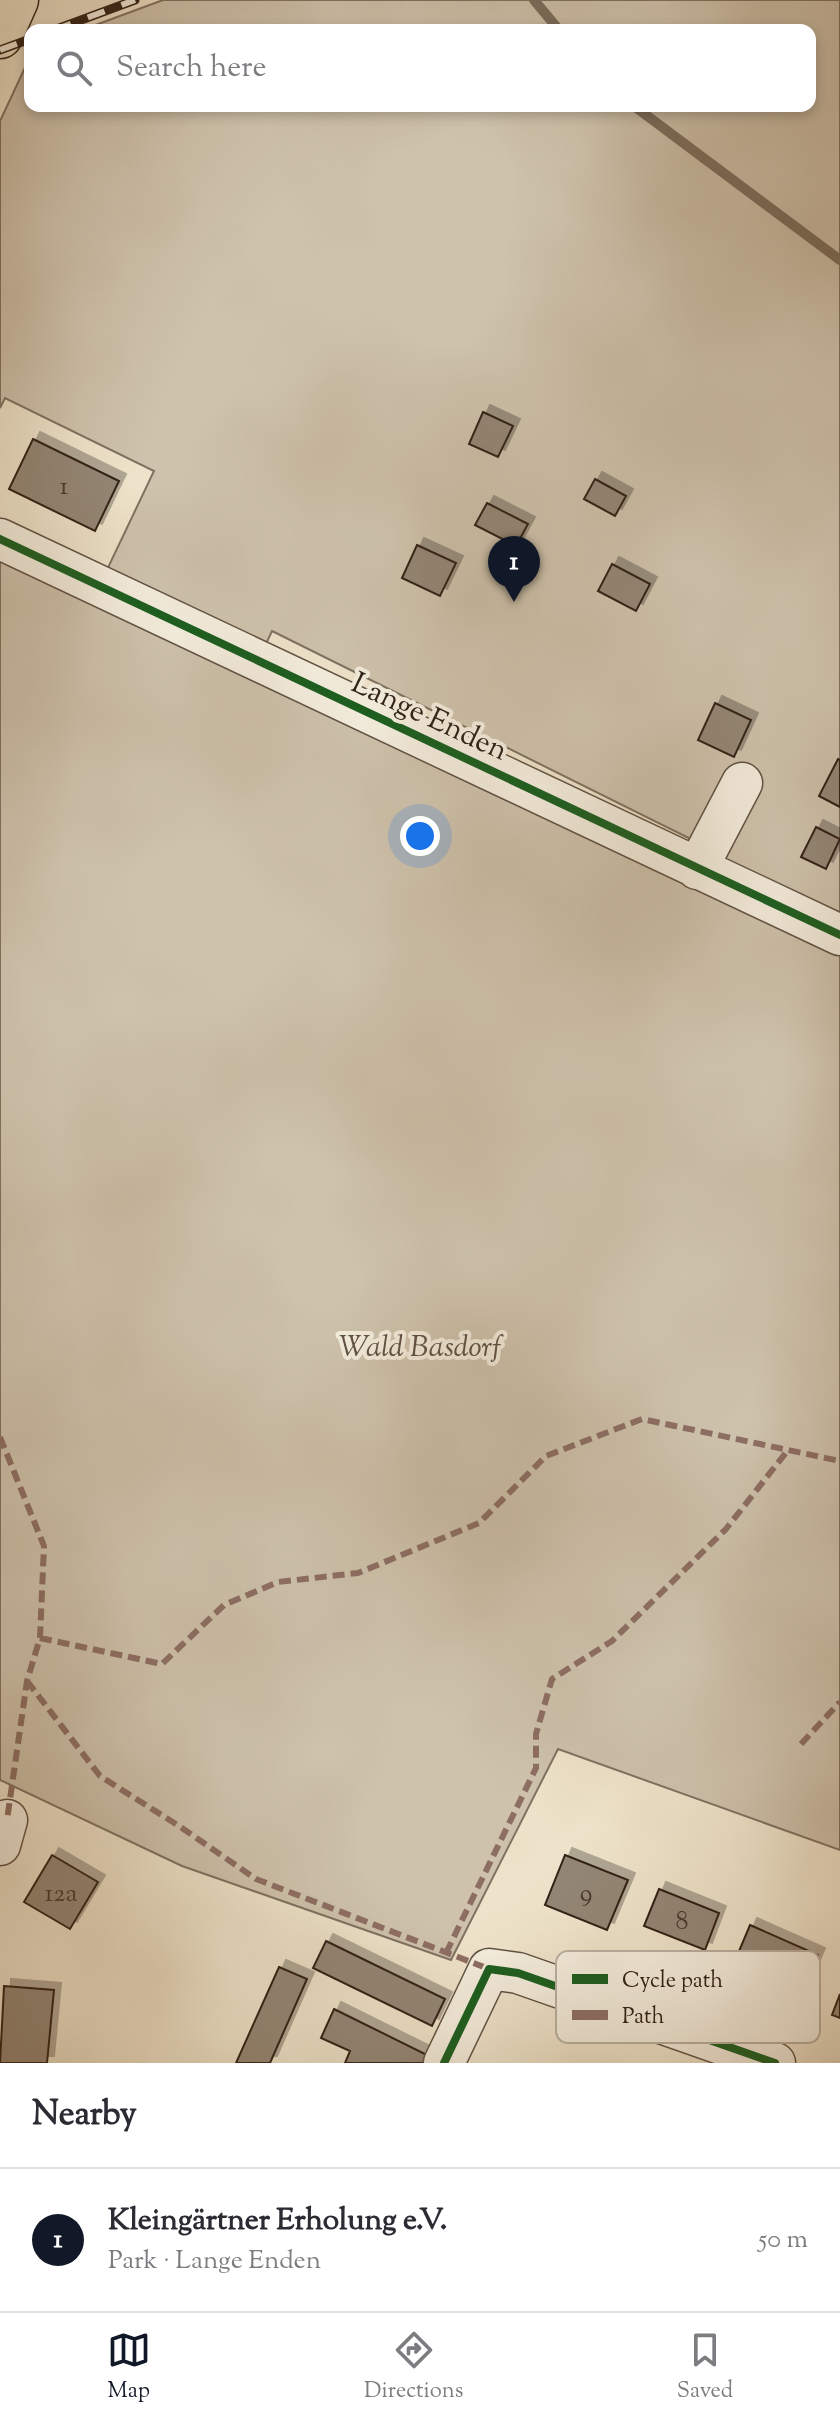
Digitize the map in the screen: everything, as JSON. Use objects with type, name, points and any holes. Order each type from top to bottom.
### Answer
[{"type":"main road","points":[[0,36],[16,0]]},
{"type":"street","name":"Lange Enden","points":[[0,539],[840,935]]},
{"type":"street","points":[[697,869],[742,783]]},
{"type":"street","points":[[444,2063],[489,1969],[518,1973],[556,1986]]},
{"type":"street","points":[[718,2043],[775,2063]]},
{"type":"green space","name":"Wald Basdorf","points":[[163,0],[840,0],[840,1850],[558,1749],[451,1960],[182,1866],[0,1780],[0,551],[95,595],[154,471],[5,398],[0,408],[0,121],[24,70],[24,112],[816,112],[816,24],[98,24]],"holes":[[[272,631],[719,853],[709,881],[256,665]]]},
{"type":"building","points":[[483,412],[513,426],[498,457],[469,444]]},
{"type":"building","points":[[33,439],[119,481],[95,531],[9,489]]},
{"type":"building","points":[[595,479],[626,496],[615,516],[584,499]]},
{"type":"building","points":[[487,503],[528,524],[516,546],[475,525]]},
{"type":"building","points":[[417,545],[456,563],[440,596],[402,578]]},
{"type":"building","points":[[612,564],[650,584],[636,611],[598,591]]},
{"type":"building","points":[[715,703],[751,720],[734,757],[698,740]]},
{"type":"building","points":[[840,760],[840,807],[819,796]]},
{"type":"building","points":[[816,827],[840,839],[826,869],[801,857]]},
{"type":"building","points":[[52,1855],[98,1882],[70,1929],[24,1902]]},
{"type":"building","points":[[565,1855],[628,1880],[607,1930],[545,1905]]},
{"type":"building","points":[[659,1889],[719,1913],[705,1950],[644,1926]]},
{"type":"building","points":[[750,1925],[809,1951],[739,1951]]},
{"type":"building","points":[[326,1941],[445,1999],[432,2026],[313,1968]]},
{"type":"building","points":[[279,1967],[307,1979],[270,2063],[236,2063]]},
{"type":"building","points":[[4,1986],[54,1990],[47,2063],[0,2063]]},
{"type":"building","points":[[840,1994],[840,2018],[832,2015]]},
{"type":"building","points":[[334,2009],[431,2057],[428,2063],[345,2063],[350,2051],[321,2038]]},
{"type":"waterway","points":[[534,0],[554,24]]},
{"type":"waterway","points":[[642,112],[840,260]]},
{"type":"railway","points":[[70,24],[135,0]]},
{"type":"railway","points":[[0,50],[24,41]]},
{"type":"marked path","points":[[40,1638],[162,1664],[224,1605],[278,1582],[358,1573],[479,1523],[546,1456],[642,1419],[840,1461]]},
{"type":"marked path","points":[[0,1437],[44,1546],[40,1638],[27,1681],[7,1820]]},
{"type":"marked path","points":[[446,1953],[536,1768],[536,1734],[552,1679],[612,1641],[726,1529],[788,1450]]},
{"type":"marked path","points":[[27,1681],[100,1776],[256,1879],[489,1969]]},
{"type":"marked path","points":[[801,1744],[840,1702]]},
{"type":"cycle path","points":[[0,539],[840,935]]},
{"type":"cycle path","points":[[444,2063],[489,1969],[518,1973],[556,1986]]},
{"type":"cycle path","points":[[718,2043],[775,2063]]},
{"type":"place","name":"Kleingärtner Erholung e.V.","points":[[514,602]]}]
